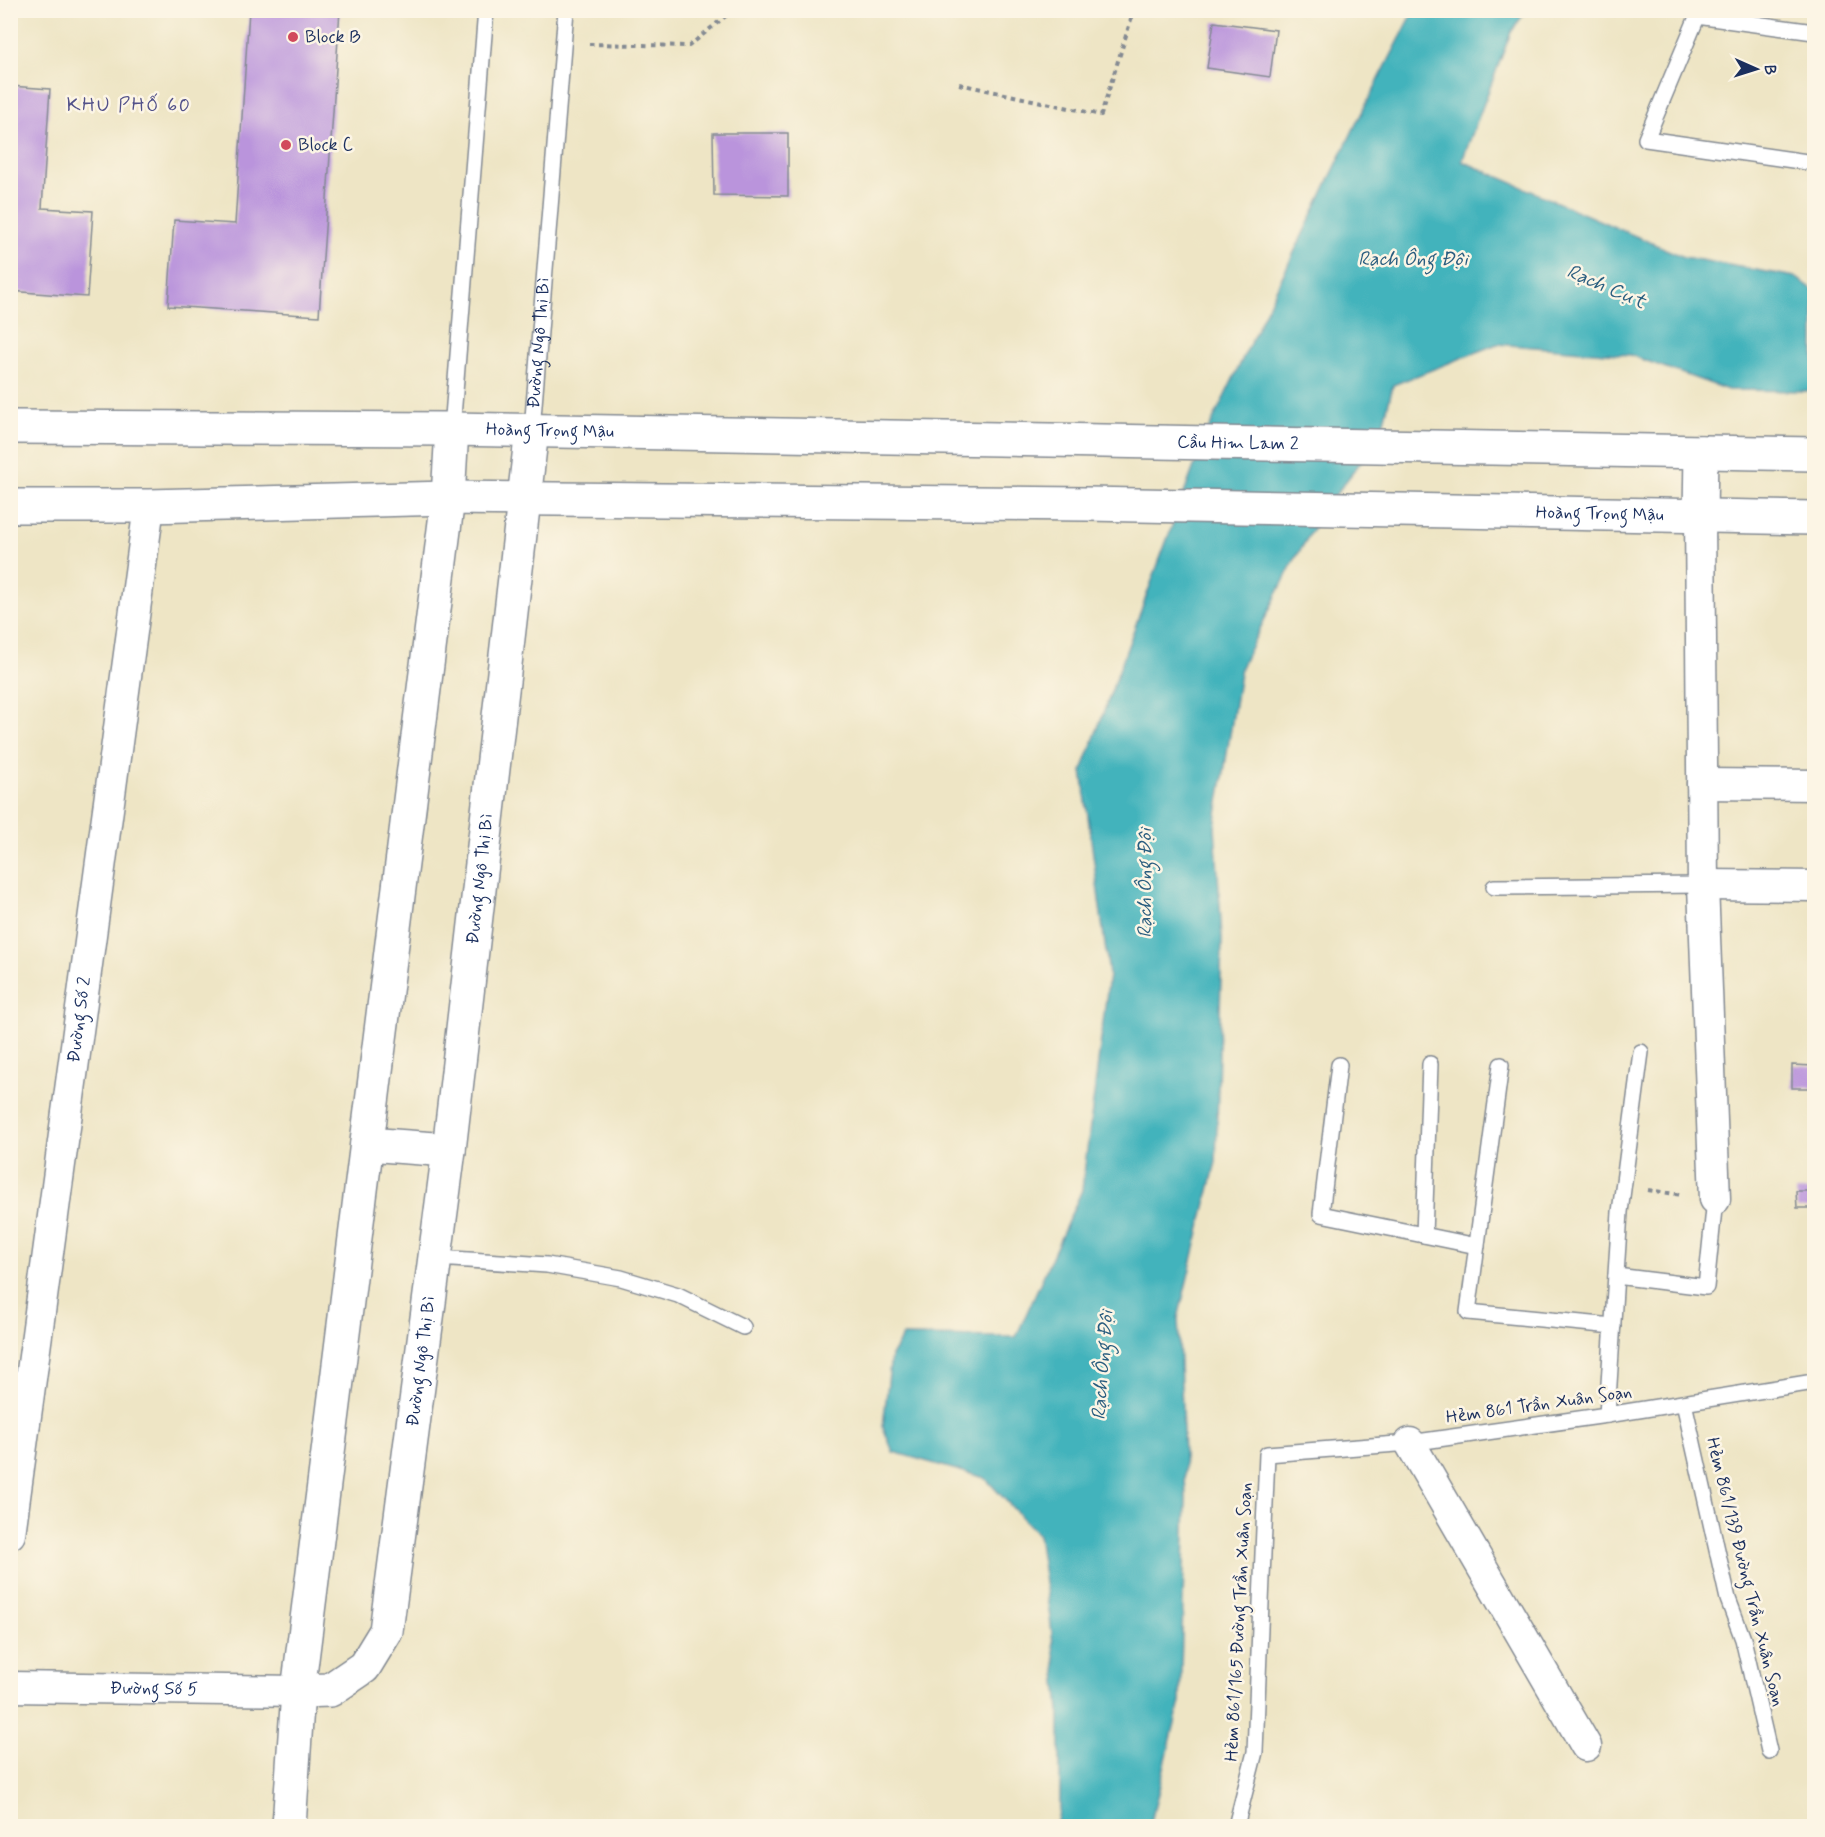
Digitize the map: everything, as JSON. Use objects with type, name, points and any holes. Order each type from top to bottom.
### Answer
[{"type":"main road","name":"Hoàng Trọng Mậu","points":[[10,427],[452,429],[1088,439]]},
{"type":"main road","points":[[290,1827],[298,1691],[448,498],[452,429]]},
{"type":"main road","name":"Đường Ngô Thị Bì","points":[[298,1691],[330,1690],[364,1667],[386,1631],[436,1258],[532,430]]},
{"type":"main road","name":"Cầu Him Lam 2","points":[[1088,439],[1701,452]]},
{"type":"main road","points":[[1700,516],[1701,452],[1815,454]]},
{"type":"main road","points":[[10,506],[149,507],[448,498],[525,498]]},
{"type":"main road","name":"Hoàng Trọng Mậu","points":[[525,498],[1087,504],[1815,518]]},
{"type":"main road","points":[[367,1144],[449,1150]]},
{"type":"street","name":"Đường Số 2","points":[[10,1534],[149,507]]},
{"type":"street","points":[[1700,516],[1703,885],[1715,1199]]},
{"type":"street","points":[[1702,784],[1815,785]]},
{"type":"street","points":[[1703,885],[1815,886]]},
{"type":"street","points":[[1410,1443],[1586,1746]]},
{"type":"street","name":"Đường Số 5","points":[[10,1687],[298,1691]]},
{"type":"lane","points":[[452,429],[486,10]]},
{"type":"lane","name":"Đường Ngô Thị Bì","points":[[532,430],[566,10]]},
{"type":"lane","points":[[1815,32],[1698,13],[1646,139],[1815,164]]},
{"type":"lane","points":[[1494,887],[1703,885]]},
{"type":"lane","points":[[1607,1415],[1623,1187],[1641,1052]]},
{"type":"lane","points":[[1339,1065],[1321,1214],[1477,1246]]},
{"type":"lane","points":[[1424,1235],[1430,1065]]},
{"type":"lane","points":[[1501,1065],[1468,1312],[1613,1326]]},
{"type":"lane","points":[[1616,1276],[1706,1287],[1715,1199]]},
{"type":"lane","points":[[436,1258],[547,1265],[621,1278],[678,1295],[743,1327]]},
{"type":"lane","name":"Hẻm 861 Trần Xuân Soạn","points":[[1267,1454],[1410,1443],[1815,1382]]},
{"type":"lane","name":"Hẻm 861/139 Đường Trần Xuân Soạn","points":[[1684,1403],[1728,1599],[1743,1639],[1769,1751]]},
{"type":"lane","name":"Hẻm 861/165 Đường Trần Xuân Soạn","points":[[1236,1827],[1255,1752],[1267,1454]]},
{"type":"path","points":[[564,44],[689,46],[733,10]]},
{"type":"path","points":[[959,84],[1101,115],[1134,10]]},
{"type":"path","points":[[1623,1187],[1715,1199]]},
{"type":"water","name":"Rạch Ông Đội","points":[[1414,11],[1526,11],[1511,32],[1462,161],[1684,257],[1795,277],[1814,290],[1814,391],[1728,390],[1630,355],[1497,344],[1393,385],[1380,437],[1323,511],[1291,566],[1241,667],[1215,827],[1222,938],[1216,1162],[1178,1318],[1186,1499],[1180,1702],[1150,1826],[1056,1826],[1060,1807],[1060,1710],[1038,1535],[985,1478],[893,1452],[883,1427],[891,1356],[903,1336],[1016,1337],[1082,1190],[1109,975],[1082,771],[1204,439],[1355,126]]},
{"type":"building","name":"Block C","points":[[249,10],[340,10],[319,316],[168,306],[174,220],[235,224]]},
{"type":"building","points":[[1214,22],[1276,30],[1270,77],[1207,68]]},
{"type":"building","points":[[10,86],[50,89],[42,208],[93,211],[87,297],[10,291]]},
{"type":"building","points":[[713,133],[788,133],[788,196],[714,195]]},
{"type":"building","points":[[1792,1065],[1814,1066],[1814,1088],[1792,1088]]},
{"type":"building","points":[[1796,1191],[1814,1191],[1814,1208],[1797,1208]]},
{"type":"building","points":[[1811,1241],[1814,1241],[1814,1281],[1811,1281]]},
{"type":"place","name":"Block B","points":[[293,37]]},
{"type":"place","name":"Block C","points":[[286,145]]},
{"type":"district","name":"KHU PHỐ 60","points":[[129,105]]},
{"type":"water label","name":"Rạch Cụt","points":[[1606,287]]}]
